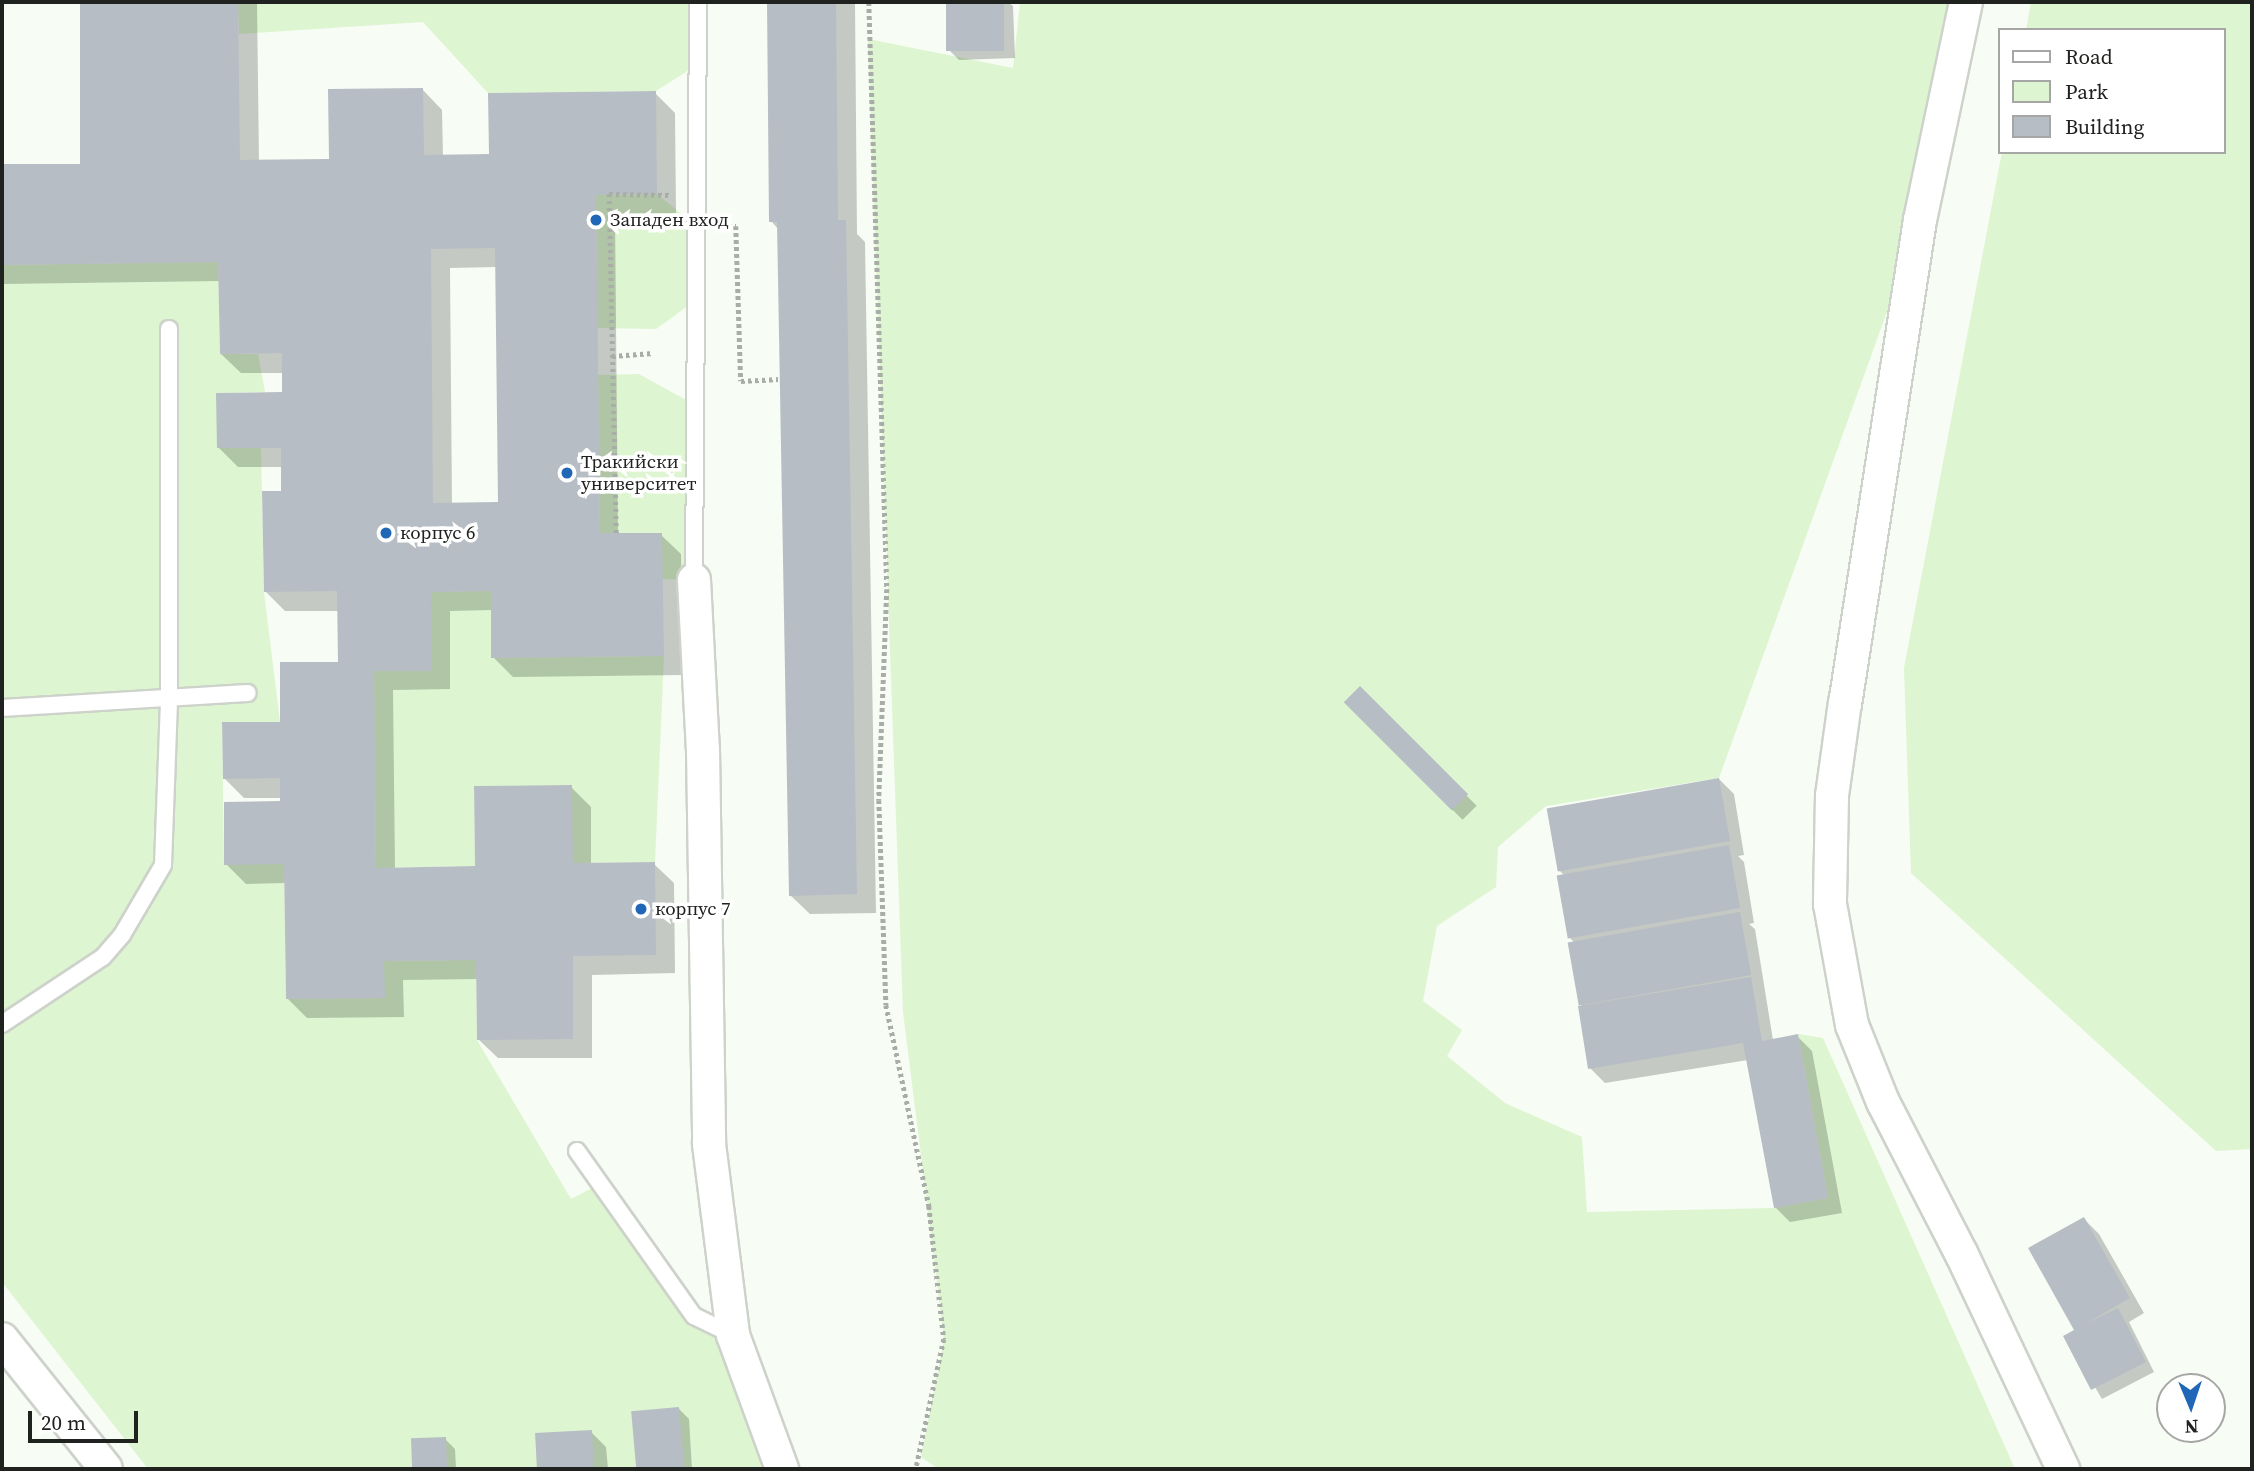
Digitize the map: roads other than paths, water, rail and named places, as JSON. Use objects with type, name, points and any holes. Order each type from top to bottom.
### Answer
[{"type":"street","points":[[1966,2],[1920,220],[1845,702],[1832,796],[1830,904],[1853,1025],[1883,1102],[1962,1255],[2063,1469]]},
{"type":"street","points":[[694,580],[703,750],[709,1144],[733,1335],[782,1469]]},
{"type":"street","points":[[2,1339],[106,1469]]},
{"type":"lane","points":[[694,580],[698,2]]},
{"type":"lane","points":[[2,1024],[103,957],[122,935],[163,865],[169,698],[169,329]]},
{"type":"lane","points":[[2,708],[248,693]]},
{"type":"lane","points":[[577,1152],[694,1316],[733,1335]]},
{"type":"place","name":"Западен вход","points":[[596,220]]},
{"type":"place","name":"Тракийски университет","points":[[567,473]]},
{"type":"place","name":"корпус 6","points":[[386,533]]},
{"type":"place","name":"корпус 7","points":[[641,909]]}]
